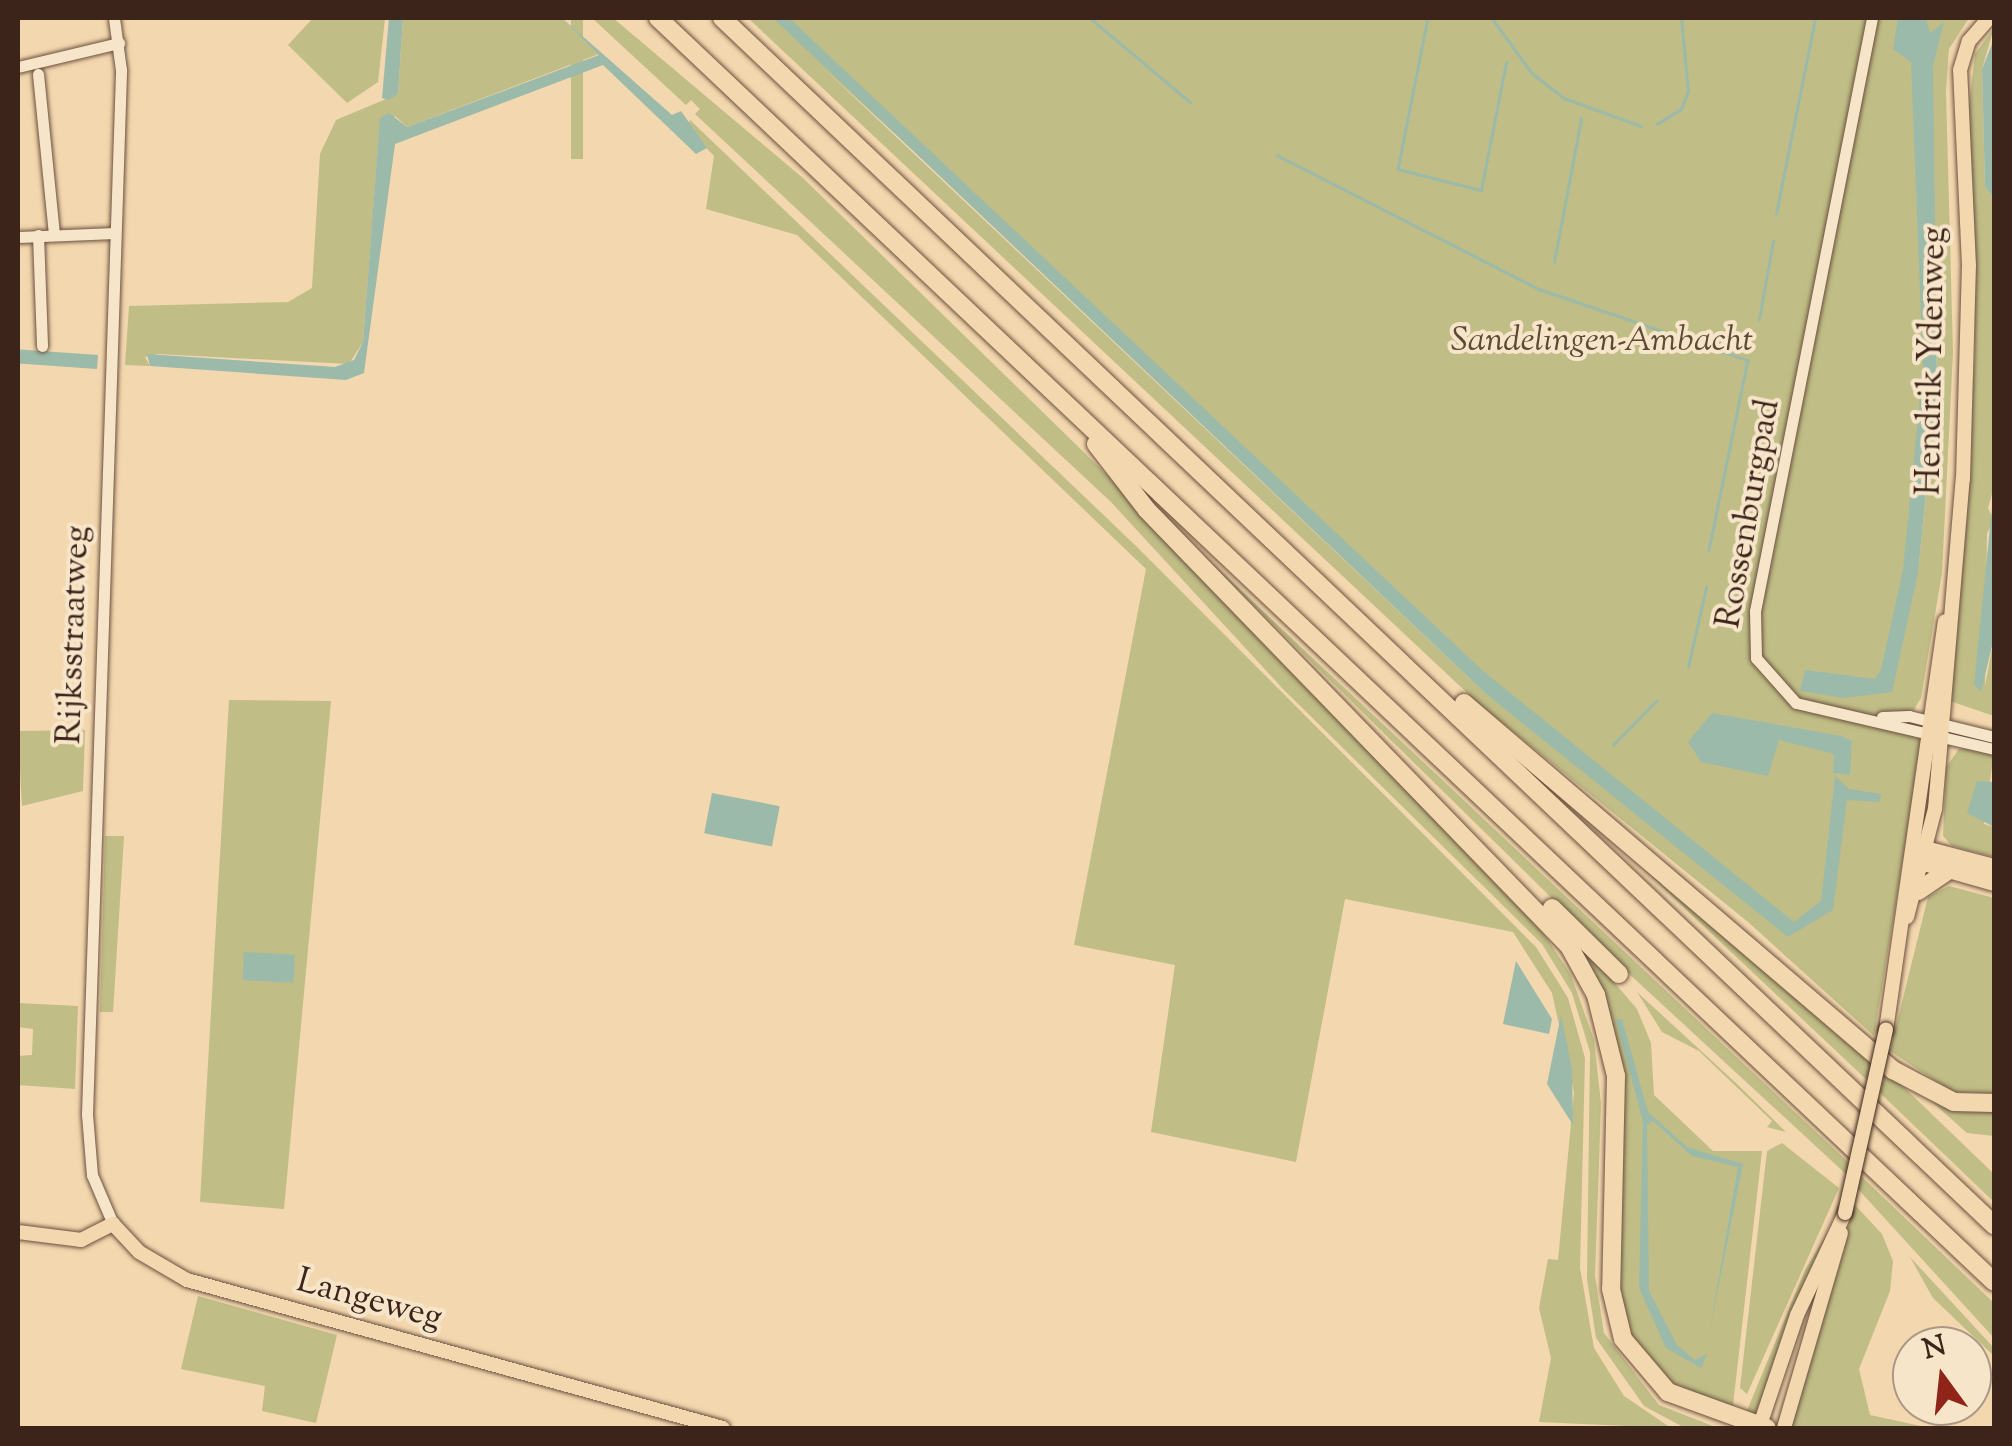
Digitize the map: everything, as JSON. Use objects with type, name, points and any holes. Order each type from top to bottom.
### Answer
[{"type":"highway","points":[[658,18],[1994,1282]]},
{"type":"highway","points":[[722,18],[1994,1226]]},
{"type":"highway","points":[[1058,397],[1147,510],[1454,819],[1619,974]]},
{"type":"highway","points":[[1408,666],[1444,686],[1893,1070],[1945,1099],[1994,1103]]},
{"type":"highway","points":[[1454,819],[1561,935],[1606,1024],[1618,1110],[1611,1289],[1623,1340],[1668,1392],[1741,1425],[1762,1428]]},
{"type":"highway","points":[[1923,858],[1994,868]]},
{"type":"highway","points":[[1923,858],[1948,872],[1994,882]]},
{"type":"highway","points":[[1918,891],[1948,872]]},
{"type":"main road","name":"Hendrik Ydenweg","points":[[1907,916],[1918,891],[1923,858],[1968,383],[1963,56],[1988,18]]},
{"type":"main road","name":"Hendrik Ydenweg","points":[[1964,106],[1971,53],[1994,23]]},
{"type":"main road","name":"Hendrik Ydenweg","points":[[1784,1428],[1845,1212],[1907,916],[1923,858]]},
{"type":"main road","name":"Hendrik Ydenweg","points":[[1762,1428],[1791,1329],[1845,1212]]},
{"type":"main road","points":[[18,1232],[81,1240],[113,1224]]},
{"type":"main road","name":"Langeweg","points":[[113,1224],[139,1252],[187,1280],[723,1428]]},
{"type":"street","name":"Rijksstraatweg","points":[[113,1224],[92,1175],[87,1114],[115,233],[119,43],[114,18]]},
{"type":"street","name":"Rossenburgpad","points":[[1872,18],[1752,636],[1763,675],[1782,694],[1860,721],[1875,718],[1935,728]]},
{"type":"street","points":[[18,67],[119,43]]},
{"type":"street","points":[[38,74],[54,234]]},
{"type":"street","points":[[18,237],[115,233]]},
{"type":"street","points":[[38,236],[42,346]]},
{"type":"street","points":[[1935,728],[1994,737]]},
{"type":"street","points":[[1935,728],[1994,750]]},
{"type":"green space","points":[[313,18],[385,18],[378,82],[347,103],[288,45]]},
{"type":"green space","points":[[403,18],[562,18],[599,54],[407,127],[395,116],[379,136],[363,342],[349,364],[158,354],[145,357],[150,366],[125,365],[129,306],[288,302],[312,288],[320,154],[336,120],[398,94]]},
{"type":"green space","points":[[571,18],[583,18],[583,159],[571,159]]},
{"type":"green space","points":[[592,18],[613,18],[804,179],[1101,469],[1528,910],[1571,975],[1594,1040],[1601,1104],[1595,1276],[1604,1333],[1659,1405],[1718,1428],[1685,1428],[1644,1406],[1596,1338],[1587,1279],[1590,1052],[1572,993],[1542,944],[1283,689],[1111,502],[695,114],[700,109],[691,100],[686,105]]},
{"type":"green space","name":"Sandelingen-Ambacht","points":[[748,18],[1969,18],[1949,49],[1946,91],[1953,353],[1942,573],[1921,698],[1912,713],[1899,712],[1897,728],[1921,740],[1874,1036],[1748,922],[1479,704]],"holes":[[[819,64],[1488,679],[1787,927],[1485,693]],[[1937,252],[1937,385],[1918,573]]]},
{"type":"green space","points":[[1994,28],[1982,69],[1985,187],[1994,198],[1994,487],[1988,508],[1994,521],[1987,533],[1985,686],[1994,638],[1994,716],[1950,701],[1975,354],[1969,106],[1975,54]]},
{"type":"green space","points":[[690,120],[1136,546],[1536,947],[1568,998],[1585,1058],[1580,1268],[1594,1348],[1624,1396],[1671,1428],[1539,1422],[1551,1358],[1539,1308],[1548,1259],[1558,1260],[1574,1092],[1552,993],[1513,932],[1345,899],[1296,1162],[1151,1132],[1175,965],[1074,945],[1146,569],[797,235],[706,209],[714,156],[687,128]]},
{"type":"green space","points":[[1178,531],[1849,1163],[1847,1175],[1626,971]]},
{"type":"green space","points":[[229,700],[331,701],[284,1209],[200,1202]]},
{"type":"green space","points":[[85,730],[83,791],[22,806],[18,731]]},
{"type":"green space","points":[[1974,747],[1994,753],[1984,824],[1994,827],[1994,857],[1952,846],[1943,836],[1946,767],[1959,749]]},
{"type":"green space","points":[[105,836],[124,836],[113,1012],[100,1012]]},
{"type":"green space","points":[[1610,837],[1874,1059],[1868,1081],[1714,936]]},
{"type":"green space","points":[[1949,886],[1994,898],[1994,1093],[1953,1092],[1890,1051],[1928,897]]},
{"type":"green space","points":[[1560,919],[1637,1009],[1651,1043],[1654,1095],[1713,1151],[1762,1151],[1732,1414],[1662,1385],[1616,1314],[1619,1080]]},
{"type":"green space","points":[[1637,992],[1786,1132],[1767,1127],[1772,1121],[1699,1051],[1662,1032]]},
{"type":"green space","points":[[18,1003],[78,1006],[75,1089],[18,1085],[18,1056],[32,1055],[33,1029],[18,1027]]},
{"type":"green space","points":[[1886,1070],[1994,1174],[1994,1202],[1880,1093]]},
{"type":"green space","points":[[1931,1101],[1994,1108],[1994,1136],[1967,1133]]},
{"type":"green space","points":[[1782,1143],[1839,1188],[1747,1394],[1740,1388],[1767,1151]]},
{"type":"green space","points":[[1861,1176],[1994,1303],[1994,1338],[1992,1326],[1983,1326],[1858,1189]]},
{"type":"green space","points":[[1855,1205],[1882,1234],[1893,1261],[1890,1291],[1859,1369],[1870,1415],[1892,1420],[1892,1426],[1930,1428],[1787,1428]]},
{"type":"green space","points":[[1834,1222],[1758,1420],[1744,1418],[1805,1270]]},
{"type":"green space","points":[[1910,1257],[1974,1326],[1962,1326],[1933,1298]]},
{"type":"green space","points":[[198,1296],[337,1335],[316,1423],[262,1411],[265,1386],[181,1369]]},
{"type":"shaded area","points":[[389,18],[403,18],[398,94],[389,100],[382,98]]},
{"type":"shaded area","points":[[562,18],[672,115],[681,111],[707,148],[696,154],[603,65],[395,144],[364,373],[346,380],[150,366],[147,354],[335,367],[354,360],[363,342],[380,118],[389,113],[407,127],[599,55]]},
{"type":"shaded area","points":[[773,18],[789,18],[1483,671],[1794,922],[1821,901],[1835,776],[1849,789],[1881,794],[1880,802],[1847,800],[1833,910],[1788,937],[1485,693]]},
{"type":"shaded area","points":[[1898,18],[1926,18],[1930,33],[1944,22],[1933,66],[1937,385],[1918,573],[1892,692],[1844,698],[1800,691],[1805,670],[1875,679],[1881,670],[1903,570],[1923,367],[1911,62],[1893,49]]},
{"type":"shaded area","points":[[1994,39],[1994,198],[1985,187],[1982,69]]},
{"type":"shaded area","points":[[18,349],[98,355],[97,369],[18,363]]},
{"type":"shaded area","points":[[1994,488],[1994,638],[1981,692],[1974,685]]},
{"type":"shaded area","points":[[1712,713],[1841,736],[1852,741],[1850,775],[1833,773],[1834,754],[1779,740],[1768,776],[1701,762],[1688,742]]},
{"type":"shaded area","points":[[1977,781],[1994,782],[1994,827],[1967,813]]},
{"type":"shaded area","points":[[712,793],[780,806],[772,846],[704,833]]},
{"type":"shaded area","points":[[244,952],[295,955],[293,983],[243,980]]},
{"type":"shaded area","points":[[1516,961],[1552,1019],[1549,1034],[1503,1024]]},
{"type":"shaded area","points":[[1561,1015],[1572,1069],[1573,1125],[1547,1084]]},
{"type":"shaded area","points":[[1622,1019],[1648,1112],[1687,1147],[1743,1164],[1709,1334],[1738,1167],[1692,1156],[1653,1121],[1647,1125],[1649,1291],[1677,1345],[1695,1360],[1707,1354],[1701,1368],[1666,1348],[1639,1288],[1643,1122],[1616,1020]]},
{"type":"waterway","points":[[1090,18],[1190,102]]},
{"type":"waterway","points":[[1428,18],[1398,169],[1481,190],[1506,62]]},
{"type":"waterway","points":[[1492,18],[1532,73],[1564,98],[1641,126]]},
{"type":"waterway","points":[[1657,124],[1681,109],[1688,92],[1681,18]]},
{"type":"waterway","points":[[1776,214],[1815,18]]},
{"type":"waterway","points":[[1554,262],[1581,119]]},
{"type":"waterway","points":[[1277,155],[1539,289],[1748,360],[1709,550]]},
{"type":"waterway","points":[[1759,320],[1773,241]]},
{"type":"waterway","points":[[1688,667],[1706,587]]},
{"type":"waterway","points":[[1613,745],[1656,701]]}]
